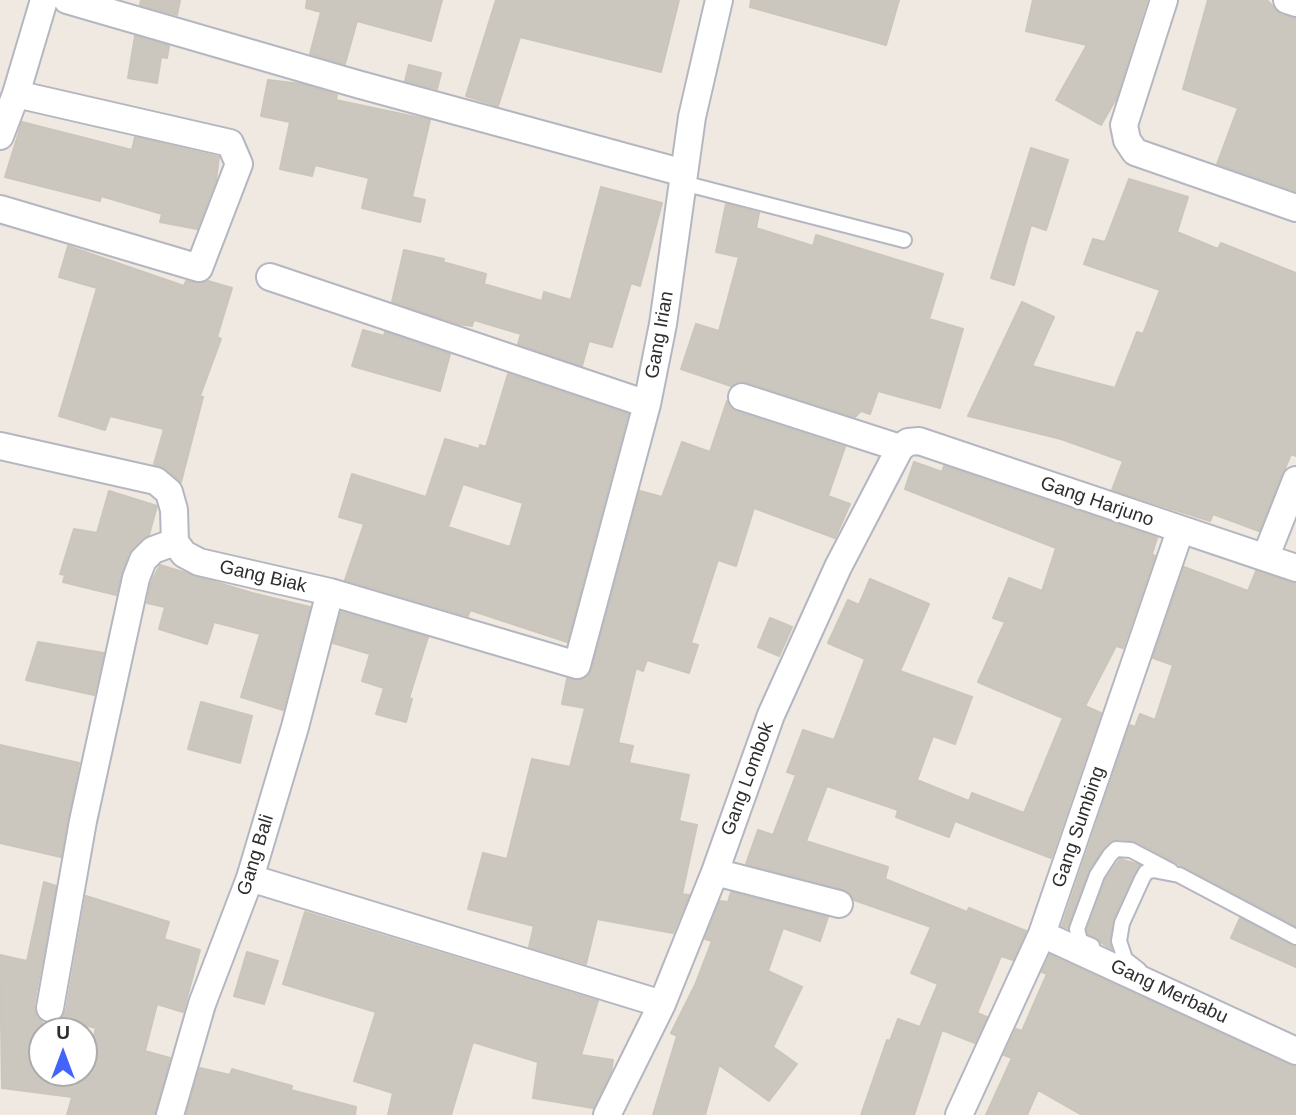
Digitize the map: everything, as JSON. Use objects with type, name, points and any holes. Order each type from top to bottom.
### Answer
[{"type":"street","points":[[0,209],[199,268],[239,164],[230,143],[6,115],[44,0]]},
{"type":"street","points":[[67,0],[684,178]]},
{"type":"street","name":"Gang Irian","points":[[577,665],[648,404],[692,117],[719,0]]},
{"type":"street","points":[[1164,0],[1125,125],[1131,146],[1135,152],[1296,208]]},
{"type":"street","points":[[1287,0],[1296,3]]},
{"type":"street","points":[[270,277],[648,404]]},
{"type":"street","points":[[742,397],[900,448]]},
{"type":"street","name":"Gang Harjuno","points":[[900,448],[908,442],[919,440],[1180,531],[1266,556],[1296,568]]},
{"type":"street","points":[[0,446],[156,481],[169,492],[174,510],[175,541],[153,550],[143,560],[136,578],[83,821],[50,1008]]},
{"type":"street","name":"Gang Lombok","points":[[607,1115],[662,1004],[715,872],[771,715],[838,567],[900,448]]},
{"type":"street","points":[[1266,556],[1296,480]]},
{"type":"street","name":"Gang Sumbing","points":[[959,1115],[1042,934],[1180,531]]},
{"type":"street","name":"Gang Biak","points":[[175,541],[184,554],[199,562],[330,592],[577,665]]},
{"type":"street","name":"Gang Bali","points":[[170,1115],[202,1004],[250,878],[295,727],[330,592]]},
{"type":"street","points":[[715,872],[839,904]]},
{"type":"street","points":[[250,878],[662,1004]]},
{"type":"street","name":"Gang Merbabu","points":[[1042,934],[1296,1051]]},
{"type":"lane","points":[[684,178],[904,240]]},
{"type":"lane","points":[[1296,937],[1131,850],[1116,849],[1103,862],[1077,933],[1080,941],[1125,959],[1139,970],[1296,1041]]},
{"type":"lane","points":[[1125,959],[1119,941],[1122,923],[1146,872],[1153,870],[1179,875]]},
{"type":"building","points":[[141,0],[180,0],[177,15],[140,5]]},
{"type":"building","points":[[307,0],[442,0],[431,41],[357,21],[345,64],[310,54],[321,12],[306,8]]},
{"type":"building","points":[[496,0],[679,0],[661,72],[520,37],[498,106],[466,96]]},
{"type":"building","points":[[751,0],[899,0],[886,45],[750,7]]},
{"type":"building","points":[[1033,0],[1147,0],[1116,99],[1101,125],[1056,100],[1087,45],[1026,31]]},
{"type":"building","points":[[1208,0],[1267,0],[1281,15],[1296,18],[1296,191],[1217,164],[1238,108],[1183,89]]},
{"type":"building","points":[[135,36],[169,46],[167,58],[161,57],[157,83],[128,78]]},
{"type":"building","points":[[409,65],[441,73],[437,89],[405,81]]},
{"type":"building","points":[[268,80],[302,84],[337,95],[336,100],[430,120],[412,197],[425,200],[420,222],[362,208],[369,178],[315,165],[312,176],[280,169],[290,122],[261,116]]},
{"type":"building","points":[[22,122],[132,150],[135,137],[219,157],[216,180],[197,229],[160,222],[162,214],[101,196],[100,201],[5,177]]},
{"type":"building","points":[[1031,148],[1068,160],[1046,230],[1031,225],[1014,285],[991,278]]},
{"type":"building","points":[[1129,179],[1188,197],[1177,232],[1218,249],[1221,243],[1296,273],[1296,456],[1291,454],[1259,531],[1213,514],[1210,521],[1112,490],[1123,461],[1061,439],[968,416],[1022,302],[1054,317],[1032,366],[1115,388],[1137,332],[1143,334],[1160,290],[1084,264],[1093,239],[1105,242]]},
{"type":"building","points":[[601,187],[662,203],[640,286],[631,283],[612,347],[589,341],[582,366],[518,344],[521,334],[474,320],[472,326],[459,324],[392,302],[404,250],[444,259],[443,262],[486,274],[484,284],[542,301],[544,292],[571,300]]},
{"type":"building","points":[[726,204],[759,213],[756,228],[813,246],[816,235],[943,274],[929,319],[963,329],[940,408],[878,391],[870,414],[861,411],[855,417],[747,382],[731,386],[681,369],[696,324],[719,331],[739,257],[716,252]]},
{"type":"building","points":[[68,246],[184,286],[186,281],[208,281],[232,288],[217,337],[221,339],[200,396],[203,397],[181,482],[166,469],[154,464],[164,429],[110,416],[105,430],[59,416],[97,288],[59,277]]},
{"type":"building","points":[[363,330],[384,336],[385,332],[450,354],[440,391],[352,366]]},
{"type":"building","points":[[508,374],[628,414],[567,642],[470,610],[468,616],[345,580],[364,524],[339,517],[352,474],[426,497],[445,439],[479,449],[480,445],[486,447]],"holes":[[[463,484],[523,503],[510,547],[448,527]]]},
{"type":"building","points":[[727,401],[737,412],[845,447],[828,496],[850,504],[835,538],[754,508],[736,566],[718,560],[691,643],[698,645],[689,673],[647,660],[643,671],[636,668],[618,743],[633,746],[629,763],[689,775],[679,821],[697,825],[682,894],[689,895],[673,933],[597,919],[586,964],[529,947],[534,926],[468,909],[483,853],[507,859],[532,759],[570,767],[585,708],[562,704],[567,679],[581,680],[592,669],[640,491],[662,497],[682,442],[710,452]]},
{"type":"building","points":[[914,462],[942,472],[944,466],[1157,538],[1152,554],[1155,556],[1123,648],[1116,646],[1085,706],[1101,713],[1051,858],[955,821],[949,837],[896,817],[898,810],[827,786],[806,841],[888,867],[885,879],[967,912],[969,908],[1026,931],[1013,960],[1001,956],[977,1013],[987,1017],[975,1043],[942,1030],[914,1115],[861,1115],[887,1040],[890,1041],[898,1019],[920,1027],[938,984],[911,973],[931,927],[854,900],[843,889],[746,864],[758,830],[773,835],[796,775],[787,772],[803,730],[834,740],[865,659],[828,643],[848,600],[859,605],[870,579],[929,604],[900,671],[972,697],[955,744],[933,736],[917,780],[969,801],[972,793],[1024,813],[1063,718],[978,682],[1005,622],[993,618],[1009,578],[1042,591],[1056,548],[905,489]]},
{"type":"building","points":[[109,491],[157,506],[149,535],[128,554],[116,595],[63,582],[65,575],[60,574],[74,529],[97,533]]},
{"type":"building","points":[[160,565],[252,593],[310,607],[283,710],[241,697],[260,634],[214,622],[207,644],[159,629],[165,607],[147,603],[151,583]]},
{"type":"building","points":[[1184,567],[1248,591],[1256,571],[1296,583],[1296,926],[1135,841],[1117,839],[1103,848],[1089,870],[1068,928],[1062,926],[1130,725],[1135,727],[1140,714],[1155,720],[1173,665],[1153,658]]},
{"type":"building","points":[[341,612],[428,637],[409,698],[412,699],[406,722],[376,714],[384,688],[362,681],[370,654],[333,643]]},
{"type":"building","points":[[770,618],[792,627],[779,656],[758,647]]},
{"type":"building","points":[[38,642],[104,653],[94,695],[26,680]]},
{"type":"building","points":[[201,702],[252,716],[240,763],[188,749]]},
{"type":"building","points":[[0,745],[79,763],[61,857],[0,843]]},
{"type":"building","points":[[1120,859],[1140,865],[1113,919],[1111,949],[1088,934],[1087,930],[1106,879]]},
{"type":"building","points":[[44,882],[56,886],[34,1005],[39,1017],[28,1017],[28,1087],[98,1087],[98,1017],[62,1017],[66,1011],[86,896],[169,922],[164,939],[200,950],[183,1012],[157,1004],[145,1051],[170,1058],[155,1115],[67,1115],[72,1097],[2,1088],[0,955],[27,961]]},
{"type":"building","points":[[731,892],[828,917],[820,941],[783,928],[768,971],[802,987],[773,1047],[797,1064],[769,1101],[719,1065],[705,1115],[653,1115],[677,1036],[671,1033],[695,985],[712,941],[705,939],[720,901],[728,902]]},
{"type":"building","points":[[305,912],[598,1001],[581,1055],[613,1060],[611,1072],[593,1108],[533,1098],[538,1062],[473,1042],[451,1115],[388,1115],[393,1093],[354,1081],[376,1012],[283,984]]},
{"type":"building","points":[[1240,918],[1296,947],[1296,967],[1231,938]]},
{"type":"building","points":[[247,952],[278,961],[264,1004],[234,996]]},
{"type":"building","points":[[1050,955],[1296,1067],[1296,1115],[1082,1115],[1038,1090],[1027,1115],[986,1115],[1012,1058],[1004,1055],[1016,1029],[1022,1031],[1047,974],[1042,972]]},
{"type":"building","points":[[200,1068],[230,1075],[232,1069],[292,1086],[291,1090],[356,1107],[355,1115],[186,1115]]}]
